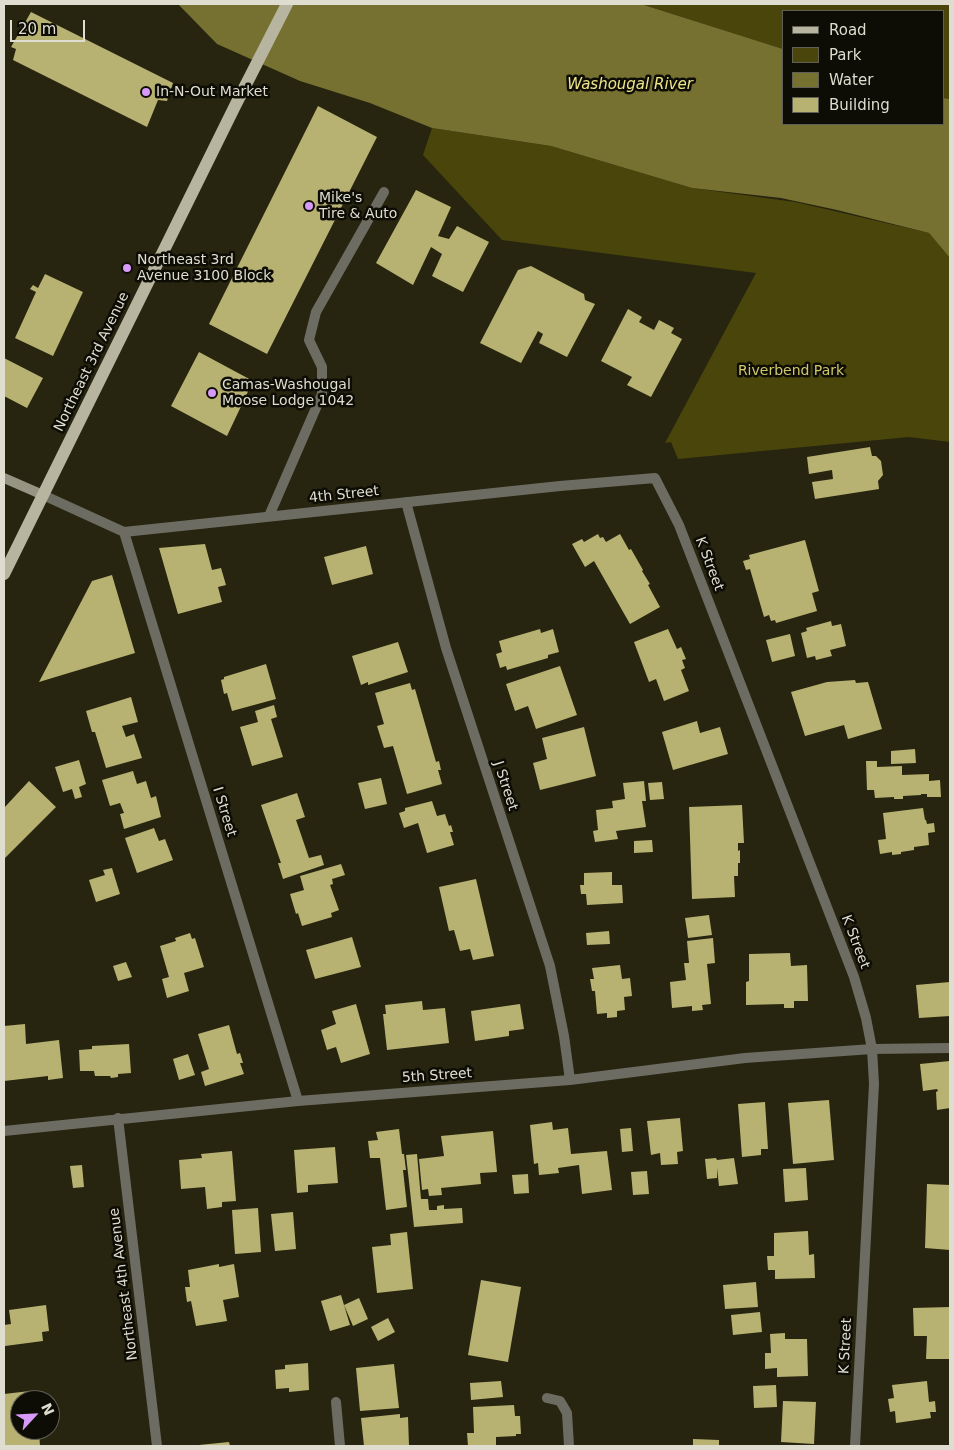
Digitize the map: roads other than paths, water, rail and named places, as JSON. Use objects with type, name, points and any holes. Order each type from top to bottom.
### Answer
[{"type":"main road","name":"Northeast 3rd Avenue","points":[[4,574],[287,4]]},
{"type":"street","points":[[269,516],[322,394],[322,366],[309,340],[316,312],[384,192]]},
{"type":"street","points":[[4,478],[124,532]]},
{"type":"street","name":"4th Street","points":[[124,532],[655,478]]},
{"type":"street","name":"K Street","points":[[655,478],[679,525],[854,976],[866,1018],[872,1049],[874,1084],[854,1446]]},
{"type":"street","name":"J Street","points":[[406,502],[446,648],[550,966],[564,1036],[570,1080]]},
{"type":"street","name":"I Street","points":[[124,532],[298,1101]]},
{"type":"street","name":"5th Street","points":[[4,1131],[298,1101],[570,1080],[745,1058],[872,1049],[950,1048]]},
{"type":"street","name":"Northeast 4th Avenue","points":[[118,1118],[157,1446]]},
{"type":"street","points":[[547,1398],[560,1401],[567,1413],[569,1446]]},
{"type":"street","points":[[336,1402],[340,1446]]},
{"type":"water","name":"Washougal River","points":[[178,4],[641,4],[782,49],[782,125],[944,125],[944,98],[950,99],[950,258],[929,233],[781,198],[692,188],[551,146],[432,128],[370,103],[300,81],[217,44]]},
{"type":"place","name":"In-N-Out Market","points":[[146,92]]},
{"type":"place","name":"Mike's Tire & Auto","points":[[309,206]]},
{"type":"place","name":"Northeast 3rd Avenue 3100 Block","points":[[127,268]]},
{"type":"place","name":"Camas-Washougal Moose Lodge 1042","points":[[212,393]]},
{"type":"park label","name":"Riverbend Park","points":[[791,371]]}]
